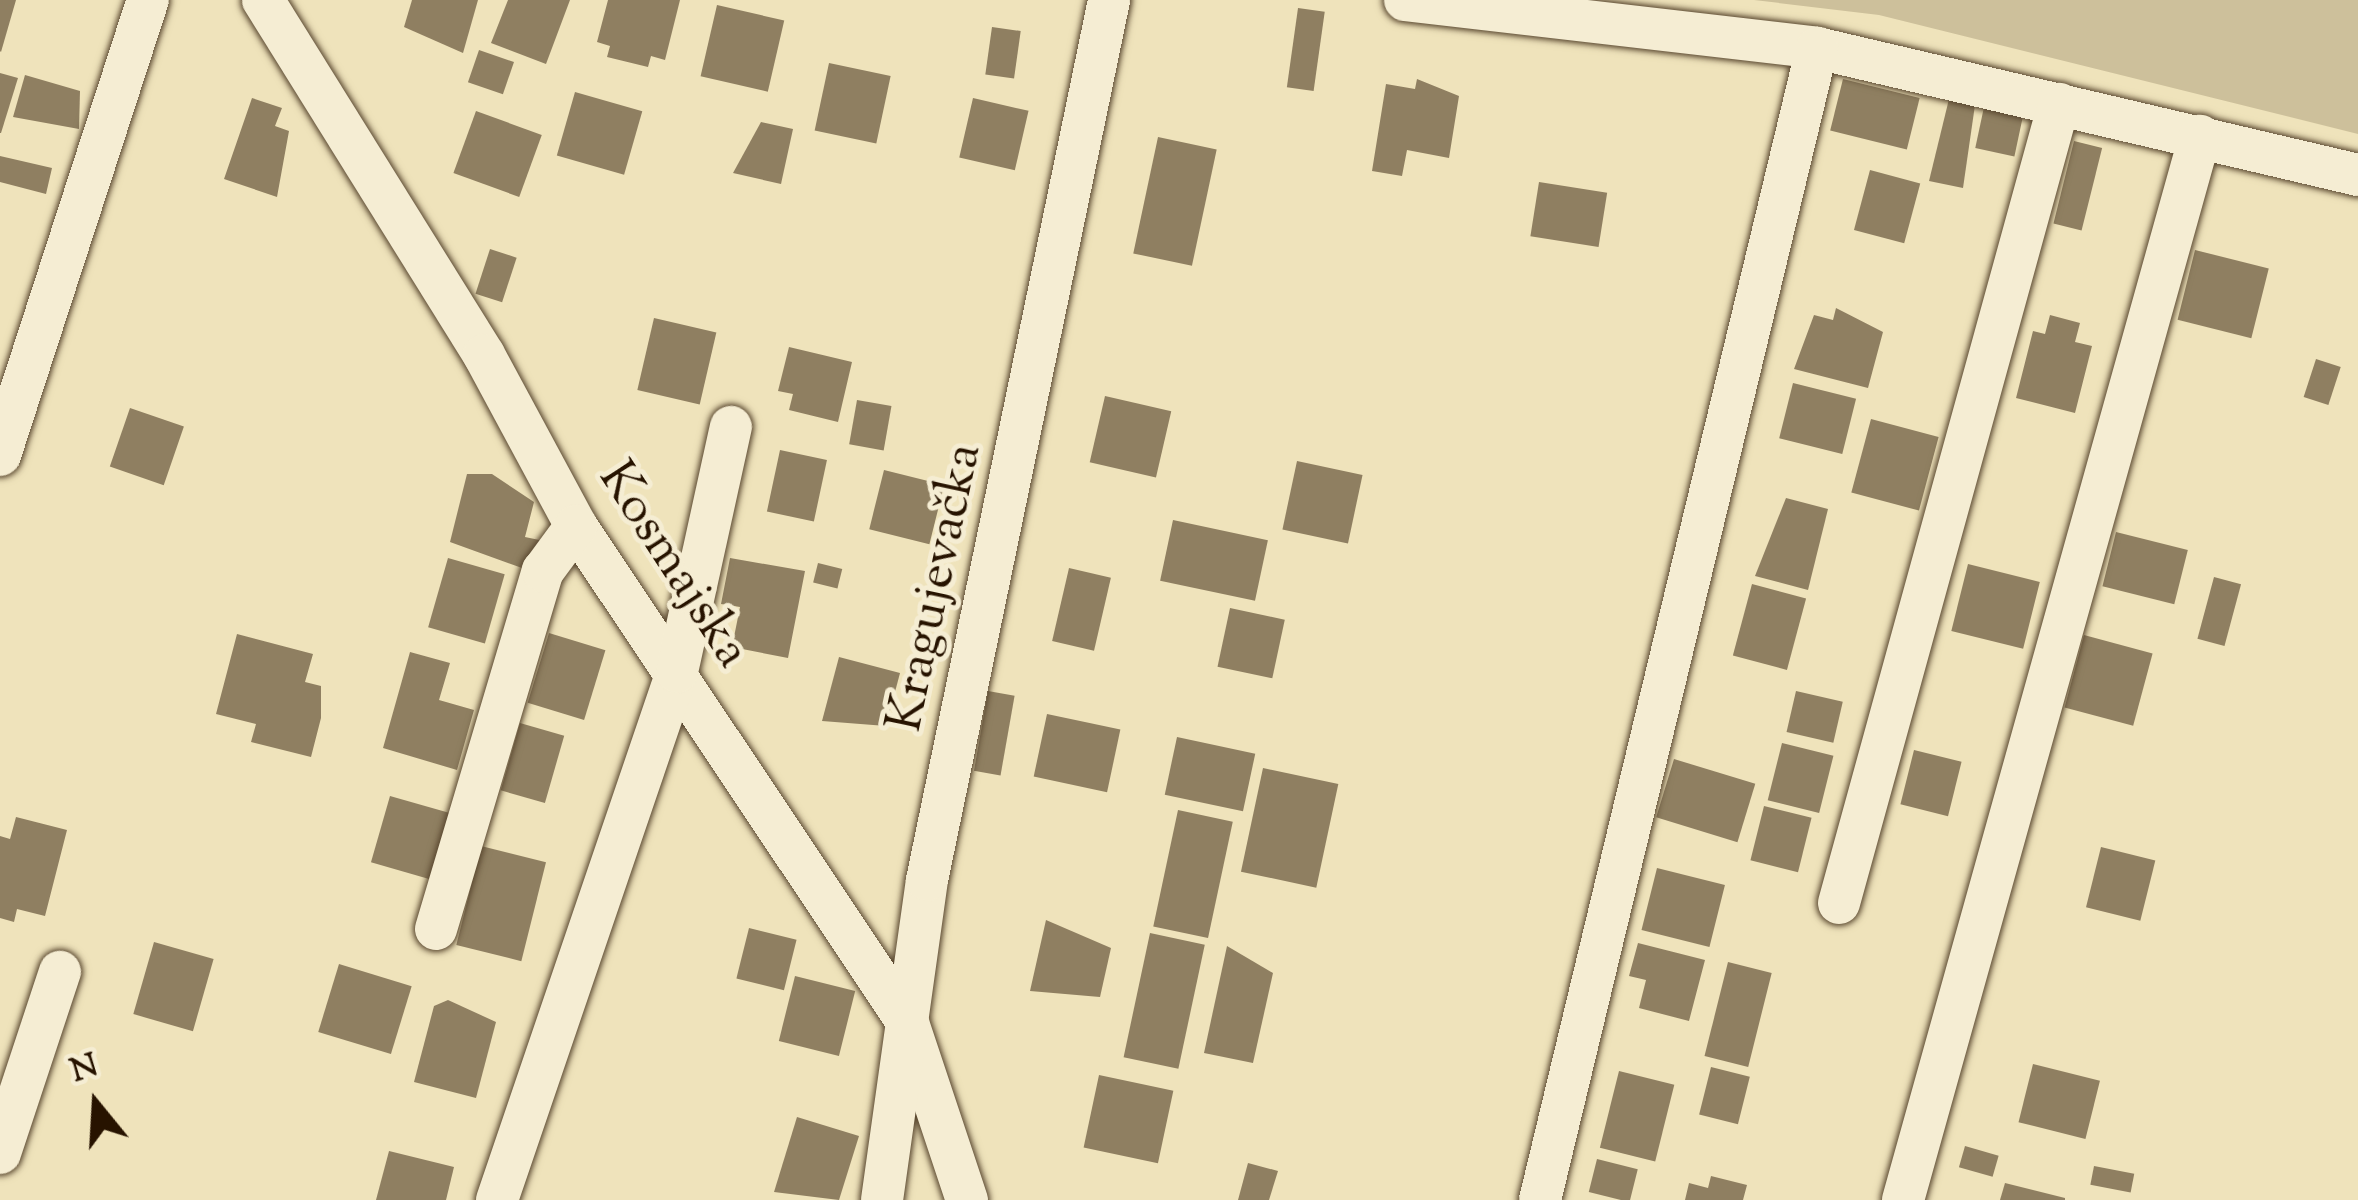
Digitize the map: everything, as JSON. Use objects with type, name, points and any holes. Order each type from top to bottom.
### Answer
[{"type":"street","points":[[0,455],[148,0]]},
{"type":"street","name":"Kosmajska","points":[[263,0],[484,355],[576,526],[908,1023],[967,1200]]},
{"type":"street","name":"Kragujevačka","points":[[882,1200],[927,880],[1109,0]]},
{"type":"street","points":[[1406,0],[1817,47],[2358,176]]},
{"type":"street","points":[[1540,1200],[1817,47]]},
{"type":"street","points":[[1839,903],[2059,104]]},
{"type":"street","points":[[1903,1200],[2200,136]]},
{"type":"street","points":[[497,1200],[677,672],[731,427]]},
{"type":"street","points":[[436,929],[543,571],[576,526]]},
{"type":"street","points":[[0,1153],[60,972]]},
{"type":"shaded area","points":[[1754,0],[2358,0],[2358,134],[1879,15]]},
{"type":"building","points":[[0,0],[16,0],[1,52],[0,51]]},
{"type":"building","points":[[412,0],[478,0],[463,53],[404,27]]},
{"type":"building","points":[[508,0],[570,0],[546,64],[491,43]]},
{"type":"building","points":[[608,0],[680,0],[665,60],[651,56],[648,67],[607,57],[610,46],[597,42]]},
{"type":"building","points":[[717,5],[784,21],[768,92],[701,76]]},
{"type":"building","points":[[1298,8],[1325,12],[1314,91],[1287,87]]},
{"type":"building","points":[[992,27],[1021,31],[1014,79],[985,75]]},
{"type":"building","points":[[479,50],[514,62],[503,94],[468,82]]},
{"type":"building","points":[[829,63],[891,76],[876,144],[815,130]]},
{"type":"building","points":[[0,73],[18,78],[1,133],[0,133]]},
{"type":"building","points":[[25,75],[80,91],[79,129],[13,117]]},
{"type":"building","points":[[1417,79],[1459,96],[1449,158],[1407,150],[1402,176],[1372,171],[1386,84],[1415,89]]},
{"type":"building","points":[[1843,79],[1920,98],[1907,150],[1830,130]]},
{"type":"building","points":[[575,92],[642,111],[624,175],[557,155]]},
{"type":"building","points":[[252,98],[282,108],[275,126],[289,131],[277,197],[224,179]]},
{"type":"building","points":[[973,98],[1029,111],[1015,170],[959,157]]},
{"type":"building","points":[[1949,99],[1975,105],[1963,188],[1929,181]]},
{"type":"building","points":[[1984,107],[2023,115],[2014,156],[1975,148]]},
{"type":"building","points":[[476,111],[542,135],[519,197],[453,173]]},
{"type":"building","points":[[761,122],[793,129],[781,184],[733,173]]},
{"type":"building","points":[[1158,137],[1217,149],[1192,266],[1133,253]]},
{"type":"building","points":[[2074,141],[2102,148],[2082,230],[2053,223]]},
{"type":"building","points":[[0,156],[52,168],[46,194],[0,182]]},
{"type":"building","points":[[1870,170],[1920,183],[1904,243],[1854,230]]},
{"type":"building","points":[[1539,182],[1607,193],[1599,247],[1530,236]]},
{"type":"building","points":[[490,249],[517,258],[502,302],[475,294]]},
{"type":"building","points":[[2195,250],[2269,268],[2251,338],[2178,320]]},
{"type":"building","points":[[1836,308],[1883,332],[1868,388],[1794,369],[1814,315],[1833,320]]},
{"type":"building","points":[[2050,315],[2080,323],[2075,342],[2092,346],[2075,413],[2016,398],[2033,331],[2045,334]]},
{"type":"building","points":[[654,318],[716,332],[700,405],[637,390]]},
{"type":"building","points":[[789,347],[852,362],[838,422],[789,410],[793,394],[778,391]]},
{"type":"building","points":[[2316,359],[2341,367],[2328,405],[2304,397]]},
{"type":"building","points":[[1793,383],[1856,399],[1842,454],[1779,438]]},
{"type":"building","points":[[1105,396],[1171,411],[1156,478],[1090,462]]},
{"type":"building","points":[[857,400],[891,406],[884,450],[849,444]]},
{"type":"building","points":[[130,408],[184,427],[164,485],[110,467]]},
{"type":"building","points":[[1871,419],[1939,437],[1919,511],[1851,492]]},
{"type":"building","points":[[780,450],[827,460],[814,522],[767,512]]},
{"type":"building","points":[[1297,461],[1363,475],[1348,543],[1282,529]]},
{"type":"building","points":[[884,470],[944,485],[929,544],[869,529]]},
{"type":"building","points":[[467,474],[492,474],[534,502],[525,537],[544,541],[536,573],[450,542]]},
{"type":"building","points":[[1786,498],[1828,509],[1808,590],[1755,576]]},
{"type":"building","points":[[1173,520],[1268,540],[1255,601],[1160,581]]},
{"type":"building","points":[[2116,532],[2188,550],[2174,604],[2102,586]]},
{"type":"building","points":[[448,558],[505,574],[485,643],[428,627]]},
{"type":"building","points":[[730,558],[805,571],[788,658],[732,647],[740,607],[721,604]]},
{"type":"building","points":[[818,563],[842,569],[837,588],[813,582]]},
{"type":"building","points":[[1968,564],[2040,582],[2023,649],[1951,631]]},
{"type":"building","points":[[1069,568],[1111,578],[1094,651],[1052,641]]},
{"type":"building","points":[[2214,577],[2241,584],[2224,646],[2197,639]]},
{"type":"building","points":[[1752,584],[1806,598],[1787,670],[1733,655]]},
{"type":"building","points":[[1230,608],[1285,620],[1272,678],[1218,667]]},
{"type":"building","points":[[549,633],[605,650],[584,720],[528,703]]},
{"type":"building","points":[[237,634],[313,654],[305,682],[321,686],[321,718],[311,757],[251,742],[256,724],[216,714]]},
{"type":"building","points":[[2084,635],[2153,653],[2133,726],[2065,707]]},
{"type":"building","points":[[410,652],[450,663],[439,700],[474,710],[457,770],[383,748]]},
{"type":"building","points":[[839,657],[900,673],[886,726],[822,721]]},
{"type":"building","points":[[988,691],[1015,696],[1001,775],[974,771]]},
{"type":"building","points":[[1796,691],[1843,702],[1833,743],[1787,732]]},
{"type":"building","points":[[1047,714],[1120,730],[1107,792],[1034,777]]},
{"type":"building","points":[[520,723],[564,736],[545,803],[501,790]]},
{"type":"building","points":[[1177,737],[1255,754],[1243,811],[1165,795]]},
{"type":"building","points":[[1782,743],[1833,756],[1819,813],[1768,800]]},
{"type":"building","points":[[1914,750],[1962,762],[1948,816],[1900,804]]},
{"type":"building","points":[[1674,759],[1755,784],[1737,842],[1656,817]]},
{"type":"building","points":[[1263,768],[1338,784],[1316,888],[1241,872]]},
{"type":"building","points":[[390,796],[460,816],[441,882],[371,862]]},
{"type":"building","points":[[1764,806],[1812,818],[1798,872],[1750,860]]},
{"type":"building","points":[[1178,810],[1233,822],[1208,938],[1153,926]]},
{"type":"building","points":[[16,817],[67,830],[45,916],[17,909],[14,922],[0,918],[0,836],[10,839]]},
{"type":"building","points":[[481,846],[546,862],[521,961],[456,945]]},
{"type":"building","points":[[2101,847],[2155,861],[2140,921],[2086,907]]},
{"type":"building","points":[[1657,868],[1725,885],[1709,947],[1642,930]]},
{"type":"building","points":[[1046,920],[1111,948],[1100,997],[1030,991]]},
{"type":"building","points":[[749,928],[797,940],[784,990],[736,978]]},
{"type":"building","points":[[1150,933],[1205,945],[1178,1069],[1124,1057]]},
{"type":"building","points":[[154,942],[214,959],[193,1031],[133,1014]]},
{"type":"building","points":[[1638,943],[1705,960],[1689,1021],[1639,1008],[1646,980],[1629,976]]},
{"type":"building","points":[[1227,946],[1273,973],[1253,1063],[1204,1053]]},
{"type":"building","points":[[1728,962],[1772,973],[1748,1067],[1705,1056]]},
{"type":"building","points":[[339,964],[412,986],[391,1054],[318,1032]]},
{"type":"building","points":[[795,976],[855,991],[839,1056],[779,1041]]},
{"type":"building","points":[[448,1000],[496,1022],[476,1098],[414,1082],[434,1006]]},
{"type":"building","points":[[2033,1064],[2100,1081],[2085,1139],[2018,1122]]},
{"type":"building","points":[[1711,1067],[1750,1077],[1738,1124],[1699,1115]]},
{"type":"building","points":[[1619,1071],[1674,1085],[1655,1161],[1600,1148]]},
{"type":"building","points":[[1099,1075],[1173,1091],[1158,1163],[1084,1147]]},
{"type":"building","points":[[797,1117],[859,1136],[839,1200],[774,1192]]},
{"type":"building","points":[[1965,1146],[1999,1156],[1993,1177],[1959,1167]]},
{"type":"building","points":[[389,1151],[454,1167],[446,1200],[376,1200]]},
{"type":"building","points":[[1597,1159],[1638,1169],[1630,1200],[1589,1192]]},
{"type":"building","points":[[1248,1163],[1278,1171],[1269,1200],[1238,1200]]},
{"type":"building","points":[[2094,1166],[2134,1174],[2131,1192],[2090,1185]]},
{"type":"building","points":[[1711,1176],[1747,1185],[1743,1200],[1685,1200],[1689,1183],[1708,1188]]},
{"type":"building","points":[[2005,1183],[2065,1198],[2065,1200],[2000,1200]]}]
